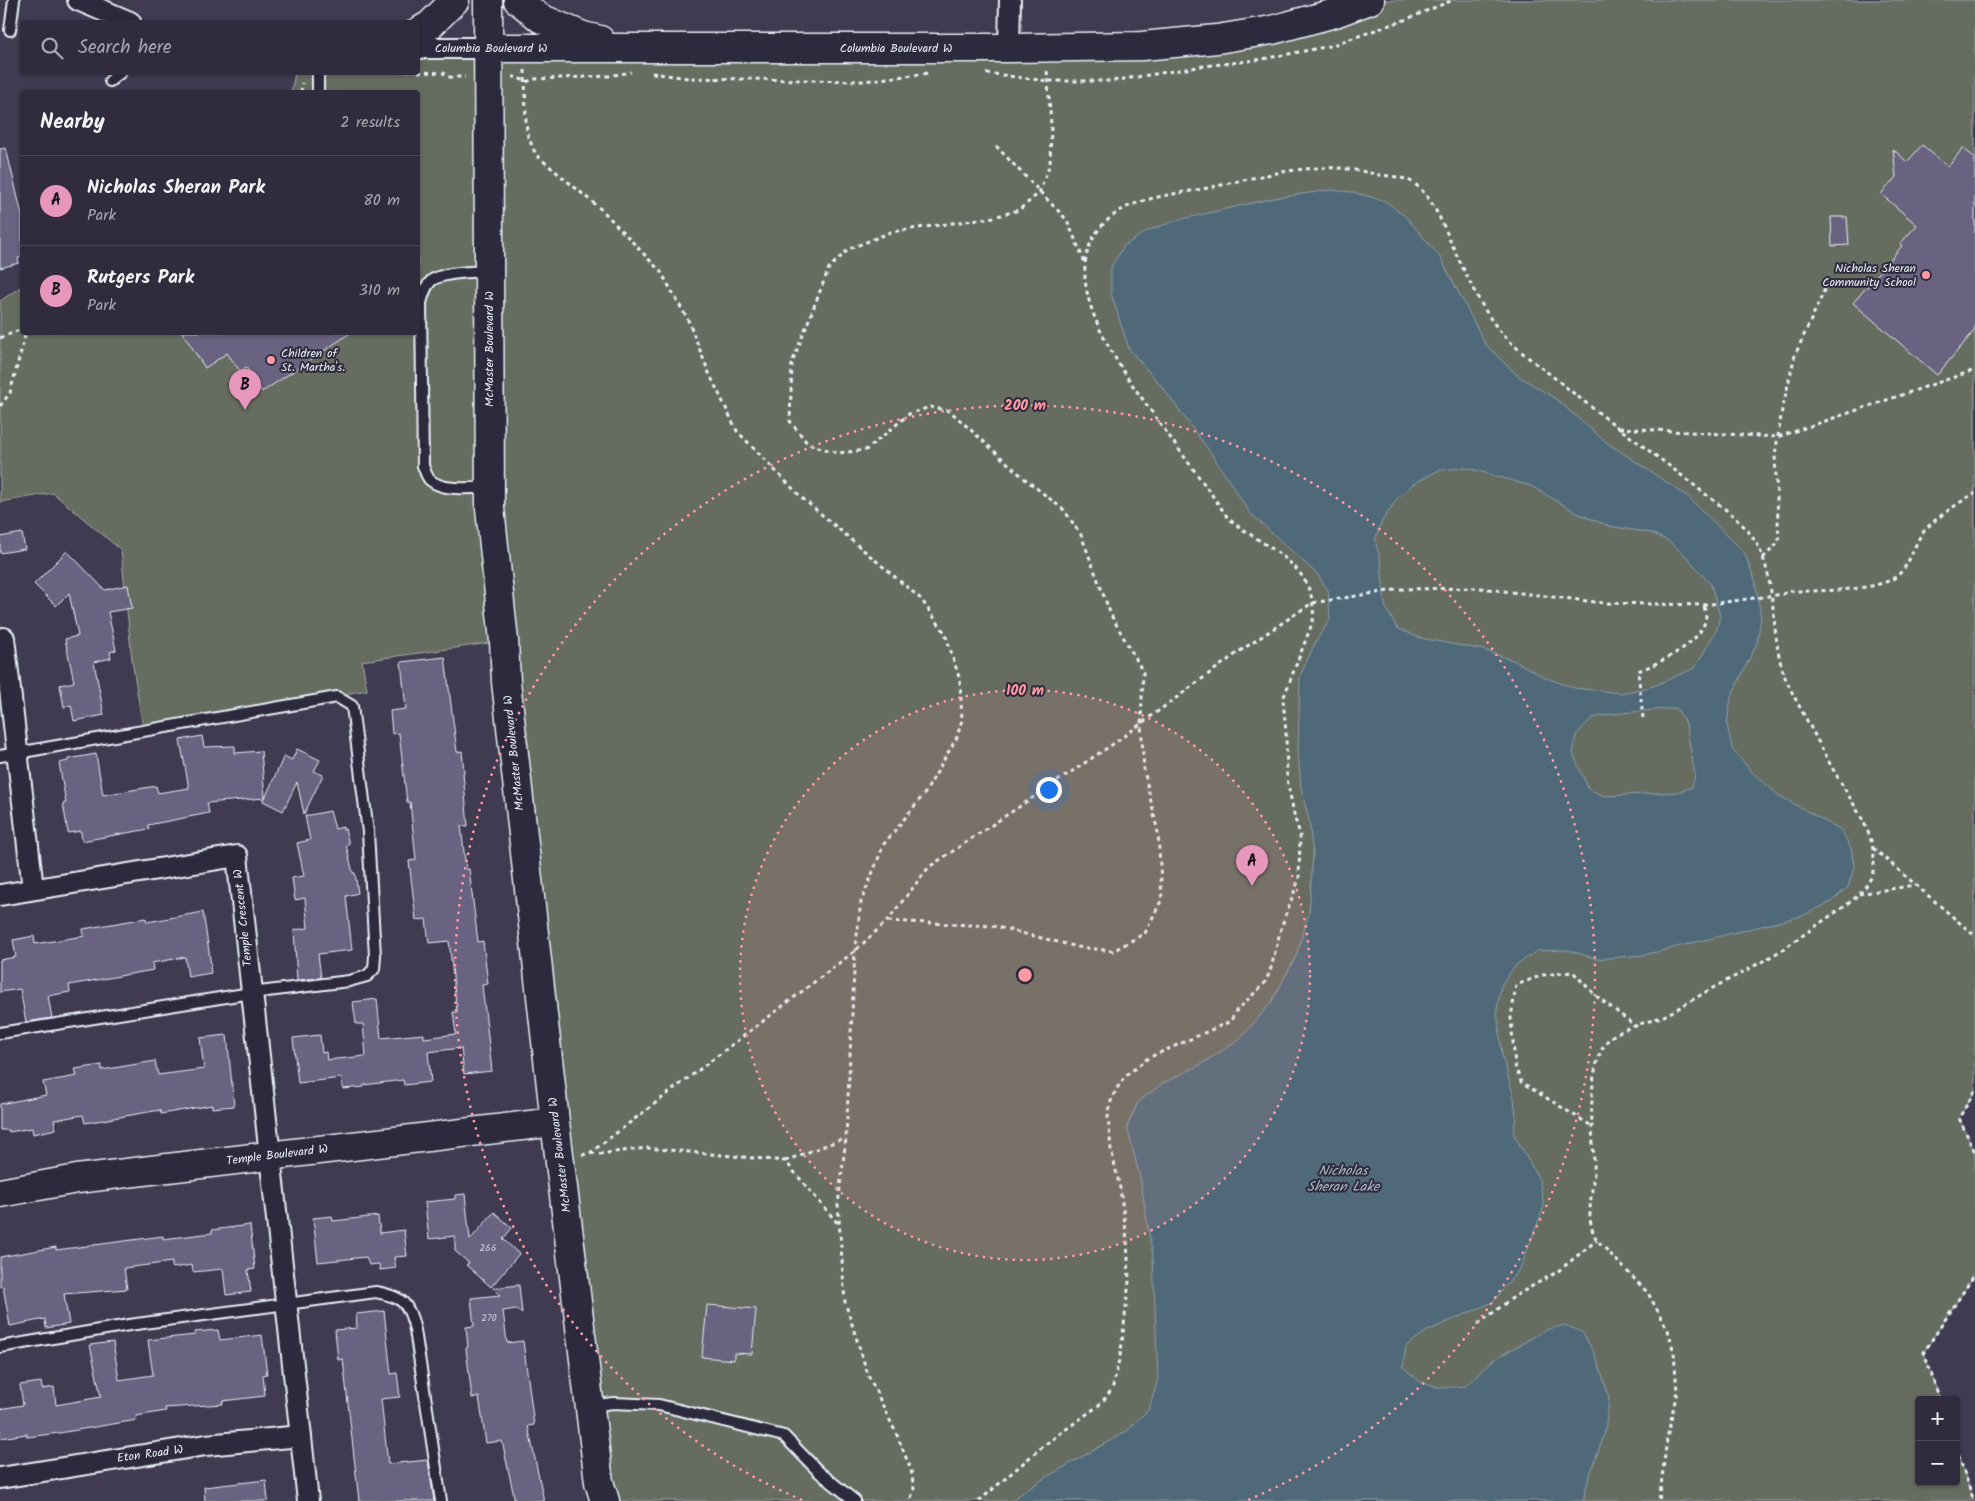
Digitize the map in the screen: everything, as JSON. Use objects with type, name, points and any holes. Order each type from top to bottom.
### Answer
[{"type":"street","points":[[78,0],[125,20]]},
{"type":"street","points":[[420,31],[430,25],[455,0]]},
{"type":"street","name":"McMaster Boulevard W","points":[[488,0],[490,508],[504,641],[506,682],[555,1122],[599,1482],[605,1501]]},
{"type":"street","points":[[518,0],[540,18],[583,36],[633,47]]},
{"type":"street","points":[[1009,48],[1010,0]]},
{"type":"street","name":"Columbia Boulevard W","points":[[420,48],[1045,48],[1142,46],[1217,39],[1272,30],[1335,13],[1370,0]]},
{"type":"street","points":[[4,638],[8,754],[33,889]]},
{"type":"street","name":"Temple Crescent W","points":[[0,895],[237,856],[270,1155]]},
{"type":"street","name":"Temple Boulevard W","points":[[0,1193],[86,1178],[555,1122]]},
{"type":"street","points":[[270,1155],[308,1501]]},
{"type":"street","name":"Eton Road W","points":[[0,1478],[206,1445],[301,1436]]},
{"type":"lane","points":[[10,30],[14,0]]},
{"type":"lane","points":[[110,81],[117,75]]},
{"type":"lane","points":[[318,75],[318,90]]},
{"type":"lane","points":[[488,271],[446,275],[432,280],[425,288],[421,303],[423,466],[428,478],[438,484],[448,487],[490,488]]},
{"type":"lane","points":[[0,1033],[251,993],[349,981],[367,976],[374,969],[375,956],[368,832],[352,706],[337,697],[8,754]]},
{"type":"lane","points":[[0,1347],[129,1325],[376,1292],[393,1295],[404,1302],[411,1312],[416,1330],[441,1501]]},
{"type":"lane","points":[[589,1406],[613,1403],[659,1405],[784,1436],[819,1472],[855,1501]]},
{"type":"path","points":[[888,921],[993,926],[1078,947],[1113,950],[1145,933],[1162,899],[1158,832],[1144,770],[1141,724],[1142,672],[1111,615],[1081,535],[1064,510],[1025,479],[950,411],[930,407],[909,414],[866,450],[838,453],[808,444],[790,421],[792,363],[829,268],[849,249],[891,232],[994,217],[1019,210],[1039,193],[1050,164],[1051,126],[1045,48]]},
{"type":"path","points":[[526,82],[526,124],[528,136],[536,155],[603,211],[661,272],[688,320],[709,373],[737,431],[801,497],[921,599],[945,633],[960,680],[962,720],[958,737],[924,793],[884,844],[861,902],[855,950],[846,1138],[838,1205],[845,1302],[868,1375],[897,1434],[911,1470],[914,1489],[910,1501]]},
{"type":"path","points":[[996,146],[1039,193],[1067,220],[1085,263]]},
{"type":"path","points":[[979,1501],[1043,1446],[1098,1406],[1113,1386],[1121,1351],[1129,1281],[1127,1240],[1120,1188],[1111,1149],[1108,1117],[1109,1106],[1116,1090],[1128,1074],[1148,1058],[1231,1021],[1235,1012],[1264,984],[1270,972],[1281,928],[1298,879],[1300,834],[1287,779],[1283,699],[1312,621],[1313,611],[1310,591],[1306,581],[1295,568],[1274,549],[1241,529],[1228,518],[1123,371],[1091,309],[1085,278],[1085,263],[1097,231],[1109,218],[1125,207],[1252,178],[1315,168],[1344,168],[1408,180],[1423,192],[1438,214],[1472,286],[1494,325],[1524,356],[1651,451],[1730,514],[1755,539],[1772,596],[1782,670],[1844,789],[1859,812],[1873,848],[1874,866],[1870,880],[1842,908],[1776,954],[1665,1015],[1637,1027],[1618,1032],[1606,1041],[1600,1057],[1591,1103],[1595,1168],[1590,1206],[1591,1231],[1597,1240],[1648,1293],[1668,1330],[1674,1353],[1677,1391],[1667,1439],[1658,1501]]},
{"type":"path","points":[[1762,558],[1779,542],[1775,455],[1795,356],[1829,280]]},
{"type":"path","points":[[0,338],[20,331]]},
{"type":"path","points":[[0,406],[10,393],[25,335]]},
{"type":"path","points":[[1618,428],[1778,437],[1975,370]]},
{"type":"path","points":[[590,1153],[855,950],[888,921],[929,867],[1141,724],[1240,651],[1312,602],[1401,589],[1479,588],[1604,603],[1704,605],[1790,592],[1845,590],[1886,583],[1897,576],[1907,565],[1922,534],[1948,511],[1975,493]]},
{"type":"path","points":[[1643,718],[1638,671],[1656,664],[1677,652],[1696,637],[1706,618],[1704,605]]},
{"type":"path","points":[[1873,848],[1975,936]]},
{"type":"path","points":[[1858,894],[1916,885]]},
{"type":"path","points":[[1591,1125],[1521,1082],[1515,1066],[1511,1018],[1516,985],[1543,975],[1572,972],[1595,995],[1637,1027]]},
{"type":"path","points":[[1975,1091],[1959,1118],[1975,1152]]},
{"type":"path","points":[[581,1155],[647,1148],[785,1161],[846,1138]]},
{"type":"path","points":[[785,1161],[840,1226]]},
{"type":"path","points":[[1478,1324],[1515,1296],[1557,1272],[1597,1240]]},
{"type":"path","points":[[1939,1396],[1924,1352],[1975,1274]]},
{"type":"path","points":[[1960,1460],[1974,1501]]},
{"type":"green space","points":[[1370,0],[1975,0],[1975,1091],[1959,1118],[1975,1152],[1975,1274],[1924,1352],[1939,1396],[1915,1396],[1915,1486],[1960,1486],[1960,1460],[1974,1501],[606,1501],[504,641],[362,661],[367,690],[143,729],[132,660],[121,550],[53,493],[0,502],[0,301],[20,287],[20,335],[420,335],[420,90],[291,90],[295,75],[420,75],[420,48],[1142,46]]},
{"type":"water","name":"Nicholas Sheran Lake","points":[[1330,190],[1352,192],[1385,201],[1406,217],[1440,257],[1486,345],[1517,375],[1556,399],[1606,442],[1687,496],[1744,552],[1755,580],[1761,617],[1757,643],[1731,697],[1727,724],[1732,749],[1752,772],[1778,795],[1841,830],[1851,848],[1854,867],[1848,887],[1831,902],[1802,916],[1644,955],[1597,959],[1568,950],[1537,951],[1516,965],[1501,985],[1497,1010],[1502,1055],[1514,1098],[1516,1116],[1513,1133],[1539,1179],[1544,1206],[1521,1267],[1493,1302],[1427,1331],[1406,1346],[1403,1367],[1419,1381],[1441,1388],[1465,1386],[1493,1360],[1546,1330],[1565,1325],[1582,1332],[1601,1370],[1609,1398],[1605,1432],[1588,1480],[1583,1501],[1010,1501],[1045,1478],[1127,1431],[1149,1409],[1158,1379],[1153,1258],[1140,1177],[1127,1127],[1138,1102],[1163,1083],[1198,1066],[1239,1040],[1271,1003],[1296,956],[1309,913],[1313,854],[1309,820],[1301,788],[1298,751],[1300,676],[1316,641],[1330,620],[1328,590],[1317,574],[1250,513],[1213,456],[1163,388],[1129,349],[1111,293],[1111,267],[1124,246],[1147,231],[1178,220],[1274,198]],"holes":[[[1468,468],[1531,486],[1579,514],[1609,526],[1651,533],[1670,542],[1688,558],[1711,585],[1720,616],[1717,629],[1695,668],[1651,687],[1621,693],[1574,688],[1544,677],[1515,661],[1484,650],[1420,638],[1397,628],[1385,606],[1381,563],[1375,540],[1382,521],[1397,499],[1413,484],[1439,470]],[[1676,708],[1686,723],[1695,775],[1692,787],[1678,792],[1605,796],[1589,790],[1573,754],[1576,735],[1592,718],[1611,714]]]},
{"type":"building","name":"Nicholas Sheran Community School","points":[[1922,145],[1948,167],[1963,148],[1975,158],[1975,330],[1937,375],[1853,303],[1902,246],[1900,244],[1917,225],[1881,194],[1896,177],[1893,149],[1907,162]]},
{"type":"building","points":[[6,148],[20,207],[20,258],[18,258],[19,263],[0,268],[0,149]]},
{"type":"building","points":[[1831,217],[1847,217],[1849,245],[1832,246]]},
{"type":"building","name":"Children of St. Martha's.","points":[[184,335],[348,335],[262,392],[246,367],[240,371],[227,353],[205,368]]},
{"type":"building","points":[[22,533],[25,549],[0,553],[0,537]]},
{"type":"building","points":[[67,551],[105,590],[128,585],[132,608],[108,612],[116,650],[110,652],[111,658],[94,662],[104,715],[74,721],[71,705],[64,707],[60,685],[74,682],[65,639],[78,636],[69,593],[56,606],[34,584]]},
{"type":"building","points":[[445,657],[457,752],[462,751],[468,826],[461,826],[466,869],[469,869],[478,942],[483,941],[488,984],[482,985],[492,1071],[464,1074],[461,1048],[428,1052],[431,1082],[404,1085],[403,1080],[343,1089],[342,1078],[298,1083],[293,1038],[320,1035],[322,1053],[326,1052],[327,1060],[366,1056],[363,1024],[356,1024],[353,1002],[377,999],[381,1038],[424,1034],[424,1038],[456,1034],[453,1012],[457,1012],[449,941],[429,943],[426,919],[416,920],[409,861],[416,860],[410,802],[407,802],[399,733],[392,734],[390,711],[406,709],[401,662]]},
{"type":"building","points":[[202,736],[204,747],[235,746],[235,753],[261,751],[265,798],[284,756],[292,760],[297,749],[320,760],[314,771],[323,775],[304,814],[297,782],[283,811],[263,801],[264,798],[207,803],[209,813],[148,825],[149,829],[82,841],[81,831],[68,833],[63,803],[66,803],[59,763],[68,761],[68,759],[96,754],[103,795],[156,786],[158,793],[189,788],[180,740]]},
{"type":"building","points":[[330,811],[335,829],[343,827],[343,830],[345,829],[349,844],[346,845],[353,873],[355,873],[358,893],[346,896],[352,950],[318,954],[321,978],[297,980],[294,930],[308,928],[305,898],[295,900],[292,878],[304,876],[297,843],[310,840],[305,816]]},
{"type":"building","points":[[203,912],[211,973],[188,977],[185,957],[152,963],[153,970],[69,985],[70,992],[48,996],[52,1018],[26,1022],[20,989],[0,992],[0,960],[16,957],[13,940],[34,936],[35,944],[84,936],[83,929],[146,918],[147,922]]},
{"type":"building","points":[[227,1035],[234,1106],[212,1108],[212,1105],[161,1114],[160,1110],[85,1123],[83,1115],[54,1120],[56,1129],[33,1134],[32,1128],[9,1132],[9,1130],[0,1130],[0,1104],[46,1095],[43,1082],[77,1076],[75,1069],[102,1065],[102,1070],[155,1061],[158,1075],[204,1069],[200,1038]]},
{"type":"building","points":[[465,1194],[470,1240],[494,1212],[512,1228],[503,1239],[519,1254],[491,1287],[466,1265],[469,1263],[455,1251],[455,1236],[429,1239],[425,1202],[455,1199],[455,1195]]},
{"type":"building","points":[[332,1216],[333,1221],[378,1216],[380,1233],[404,1230],[407,1256],[394,1257],[396,1268],[380,1270],[379,1264],[369,1265],[366,1257],[318,1262],[313,1218]]},
{"type":"building","points":[[250,1225],[255,1269],[248,1270],[251,1292],[226,1295],[223,1269],[193,1272],[192,1265],[172,1268],[172,1262],[124,1268],[127,1289],[64,1294],[69,1324],[46,1328],[45,1319],[10,1326],[3,1286],[0,1287],[0,1257],[56,1247],[56,1250],[163,1236],[163,1239],[212,1233],[212,1230]]},
{"type":"building","points":[[519,1285],[522,1314],[516,1309],[503,1311],[507,1343],[523,1341],[534,1425],[528,1426],[544,1501],[515,1501],[502,1441],[486,1443],[479,1397],[472,1398],[466,1348],[468,1347],[466,1327],[474,1326],[471,1298],[500,1295],[493,1288]]},
{"type":"building","points":[[707,1305],[756,1309],[752,1354],[734,1353],[734,1360],[702,1357]]},
{"type":"building","points":[[384,1311],[391,1374],[397,1373],[400,1397],[381,1399],[388,1464],[428,1460],[434,1501],[359,1501],[343,1359],[338,1360],[335,1330],[357,1328],[356,1314]]},
{"type":"building","points":[[218,1330],[220,1340],[262,1335],[267,1374],[263,1375],[265,1396],[222,1401],[223,1404],[165,1408],[166,1411],[136,1416],[137,1420],[59,1433],[27,1437],[27,1434],[0,1438],[0,1409],[23,1405],[20,1385],[41,1382],[42,1389],[54,1387],[56,1405],[101,1397],[90,1345],[113,1342],[119,1380],[153,1375],[148,1340],[195,1335],[195,1332]]},
{"type":"building","points":[[266,1480],[268,1501],[205,1501],[204,1487]]},
{"type":"place","name":"Nicholas Sheran Community School","points":[[1926,275]]},
{"type":"place","name":"Children of St. Martha's.","points":[[271,360]]},
{"type":"place","name":"Rutgers Park","points":[[245,410]]},
{"type":"place","name":"Nicholas Sheran Park","points":[[1252,886]]}]
